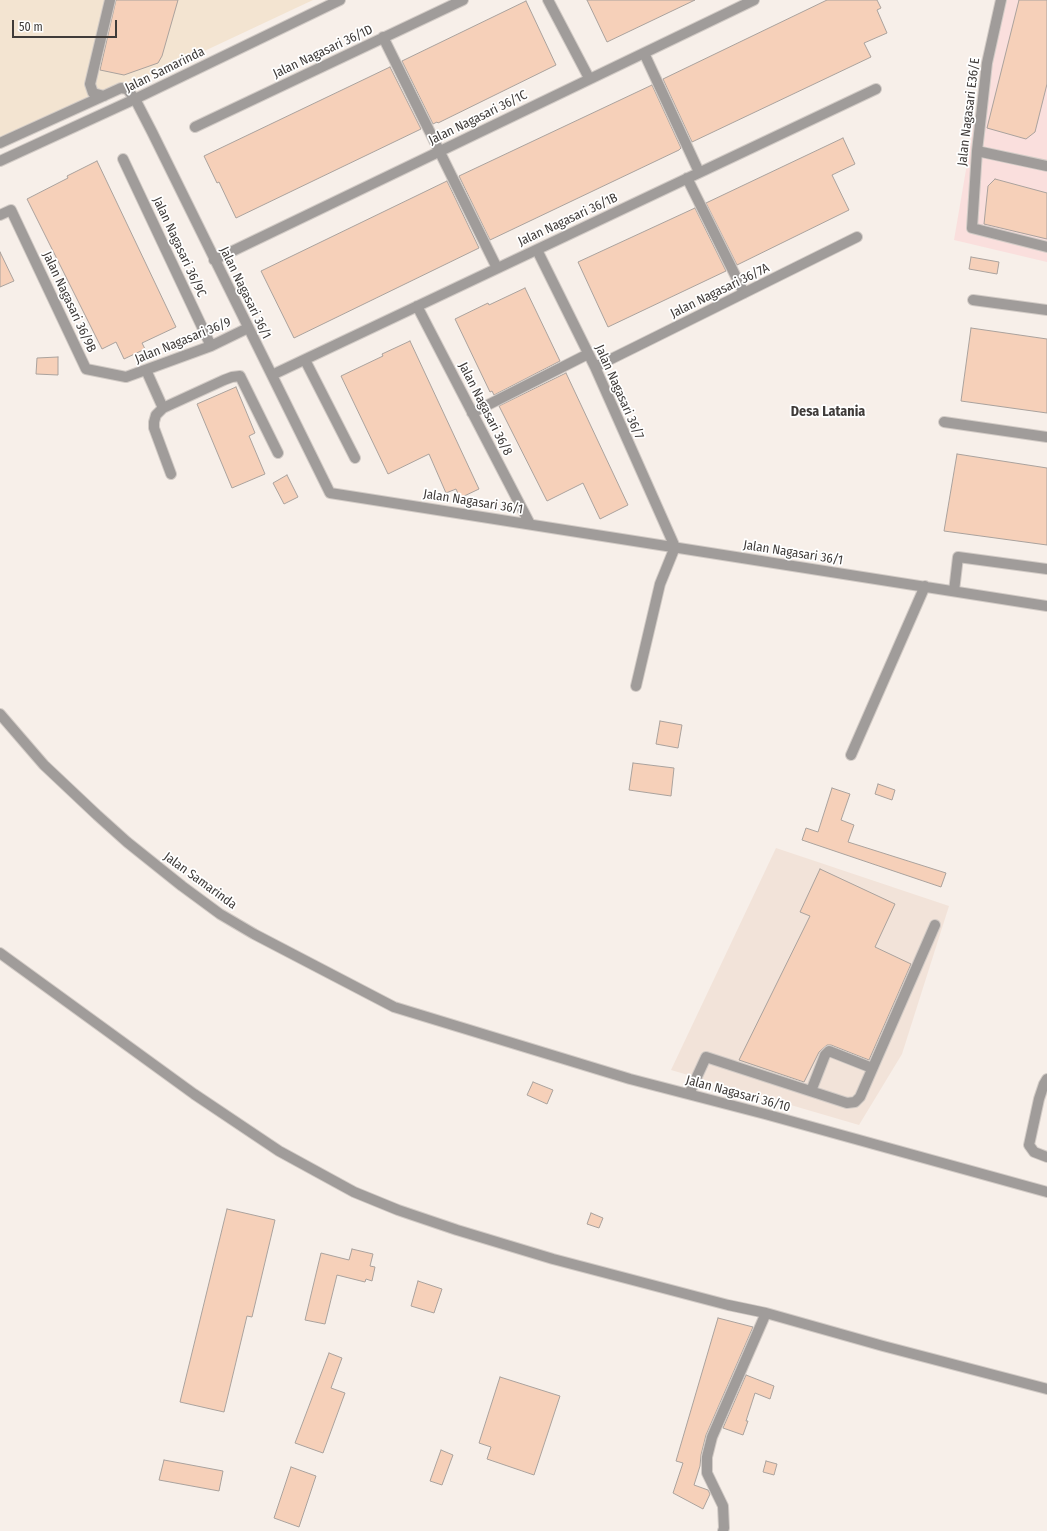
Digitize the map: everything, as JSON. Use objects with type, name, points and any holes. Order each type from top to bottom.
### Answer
[{"type":"street","points":[[104,96],[93,93],[90,84],[110,0]]},
{"type":"street","name":"Jalan Samarinda","points":[[0,161],[135,99],[340,0]]},
{"type":"street","name":"Jalan Nagasari 36/1D","points":[[195,127],[463,0]]},
{"type":"street","points":[[548,0],[589,78]]},
{"type":"street","name":"Jalan Nagasari 36/1C","points":[[214,260],[589,78],[754,0]]},
{"type":"street","name":"Jalan Nagasari E36/E","points":[[1002,0],[987,64],[977,152],[972,228],[1047,247]]},
{"type":"street","points":[[383,37],[497,268]]},
{"type":"street","points":[[644,53],[699,172]]},
{"type":"street","points":[[0,143],[120,88],[127,89],[135,99]]},
{"type":"street","name":"Jalan Nagasari 36/1B","points":[[272,375],[876,89]]},
{"type":"street","name":"Jalan Nagasari 36/1","points":[[135,99],[330,493],[1047,606]]},
{"type":"street","points":[[977,152],[1047,166]]},
{"type":"street","name":"Jalan Nagasari 36/9C","points":[[123,159],[211,346]]},
{"type":"street","points":[[687,178],[744,293]]},
{"type":"street","name":"Jalan Nagasari 36/9B","points":[[0,214],[10,210],[86,368],[126,377]]},
{"type":"street","name":"Jalan Nagasari 36/7A","points":[[595,367],[858,237]]},
{"type":"street","name":"Jalan Nagasari 36/7","points":[[537,250],[595,367],[674,547]]},
{"type":"street","points":[[973,300],[1047,310]]},
{"type":"street","name":"Jalan Nagasari 36/8","points":[[417,306],[530,524]]},
{"type":"street","name":"Jalan Nagasari 36/9","points":[[126,377],[211,346],[248,328]]},
{"type":"street","points":[[472,412],[588,354]]},
{"type":"street","points":[[305,360],[354,458]]},
{"type":"street","points":[[146,370],[163,408]]},
{"type":"street","points":[[171,474],[154,428],[156,415],[163,408],[232,377],[240,376],[278,453]]},
{"type":"street","points":[[944,422],[1047,437]]},
{"type":"street","points":[[636,686],[660,584],[674,547]]},
{"type":"street","points":[[954,591],[958,557],[1047,569]]},
{"type":"street","points":[[851,755],[925,586]]},
{"type":"street","name":"Jalan Samarinda","points":[[0,714],[44,765],[96,815],[182,886],[220,914],[254,934],[394,1007],[423,1016]]},
{"type":"street","points":[[689,1094],[706,1057],[847,1103],[855,1102],[860,1097],[935,924]]},
{"type":"street","points":[[0,953],[194,1094],[279,1151],[354,1192],[398,1210],[457,1230],[553,1259],[728,1305],[766,1313],[883,1346],[1047,1389]]},
{"type":"street","name":"Jalan Nagasari 36/10","points":[[423,1016],[630,1080],[689,1094],[1047,1192]]},
{"type":"street","points":[[811,1091],[825,1055],[829,1051],[872,1068]]},
{"type":"street","points":[[1047,1079],[1039,1099],[1029,1145],[1034,1152],[1047,1157]]},
{"type":"street","points":[[723,1531],[723,1506],[707,1473],[707,1457],[715,1430],[766,1313]]},
{"type":"shaded area","points":[[0,0],[313,0],[0,147]]},
{"type":"shaded area","points":[[995,0],[1047,0],[1047,262],[954,240]]},
{"type":"shaded area","points":[[776,848],[949,906],[902,1054],[859,1125],[671,1070]]},
{"type":"building","points":[[116,0],[178,0],[162,56],[158,63],[124,75],[100,70]]},
{"type":"building","points":[[587,0],[695,0],[607,42]]},
{"type":"building","points":[[827,0],[877,0],[881,8],[877,10],[887,33],[864,43],[871,57],[692,142],[663,79]]},
{"type":"building","points":[[1019,0],[1047,0],[1047,84],[1035,132],[1026,139],[987,128]]},
{"type":"building","points":[[526,1],[556,65],[438,123],[433,124],[402,61]]},
{"type":"building","points":[[390,67],[421,129],[236,218],[219,182],[217,183],[204,156]]},
{"type":"building","points":[[652,85],[681,148],[679,150],[490,240],[459,176]]},
{"type":"building","points":[[843,138],[855,164],[832,175],[849,210],[737,265],[706,203]]},
{"type":"building","points":[[97,161],[176,327],[142,343],[145,349],[124,359],[116,342],[102,349],[27,199]]},
{"type":"building","points":[[995,179],[1047,193],[1047,239],[984,224],[988,186]]},
{"type":"building","points":[[447,181],[479,248],[294,338],[261,271]]},
{"type":"building","points":[[695,208],[726,271],[608,327],[578,262]]},
{"type":"building","points":[[0,252],[14,281],[0,287]]},
{"type":"building","points":[[971,257],[999,262],[997,274],[969,269]]},
{"type":"building","points":[[525,288],[560,361],[494,395],[492,391],[490,392],[455,319],[488,303],[489,305]]},
{"type":"building","points":[[971,328],[1047,339],[1047,413],[961,401]]},
{"type":"building","points":[[410,341],[479,489],[460,498],[456,489],[446,493],[429,454],[388,474],[341,376]]},
{"type":"building","points":[[58,357],[58,375],[36,374],[37,358]]},
{"type":"building","points":[[566,373],[628,505],[600,519],[583,483],[547,501],[499,406]]},
{"type":"building","points":[[236,387],[255,433],[249,436],[265,474],[232,488],[197,404]]},
{"type":"building","points":[[957,454],[1047,468],[1047,545],[944,531]]},
{"type":"building","points":[[287,475],[298,497],[284,504],[273,483]]},
{"type":"building","points":[[660,721],[682,725],[678,748],[656,744]]},
{"type":"building","points":[[633,763],[674,768],[671,796],[629,790]]},
{"type":"building","points":[[878,784],[895,790],[892,800],[875,794]]},
{"type":"building","points":[[832,788],[850,794],[841,820],[854,825],[848,842],[946,873],[941,887],[802,840],[806,828],[818,832]]},
{"type":"building","points":[[820,869],[895,904],[875,947],[911,964],[869,1060],[831,1045],[827,1045],[819,1052],[804,1082],[739,1060],[810,916],[800,912]]},
{"type":"building","points":[[533,1082],[553,1090],[547,1104],[527,1095]]},
{"type":"building","points":[[227,1209],[275,1220],[252,1317],[247,1316],[224,1412],[180,1402]]},
{"type":"building","points":[[591,1213],[603,1218],[599,1228],[587,1224]]},
{"type":"building","points":[[352,1249],[373,1254],[370,1266],[375,1267],[372,1281],[366,1279],[365,1282],[337,1275],[325,1324],[305,1320],[321,1253],[349,1260]]},
{"type":"building","points":[[418,1281],[442,1289],[434,1313],[411,1306]]},
{"type":"building","points":[[718,1318],[753,1327],[706,1435],[700,1466],[694,1485],[708,1490],[710,1494],[703,1509],[673,1493],[683,1463],[676,1461]]},
{"type":"building","points":[[329,1353],[342,1358],[331,1388],[345,1393],[323,1453],[295,1443]]},
{"type":"building","points":[[746,1375],[774,1386],[770,1399],[755,1393],[743,1435],[723,1428]]},
{"type":"building","points":[[500,1377],[560,1396],[534,1475],[487,1459],[491,1447],[479,1443]]},
{"type":"building","points":[[441,1450],[453,1455],[442,1485],[430,1481]]},
{"type":"building","points":[[164,1460],[223,1471],[219,1491],[159,1480]]},
{"type":"building","points":[[766,1461],[777,1464],[774,1475],[763,1472]]},
{"type":"building","points":[[291,1467],[316,1476],[299,1527],[274,1518]]},
{"type":"district","name":"Desa Latania","points":[[828,412]]}]
